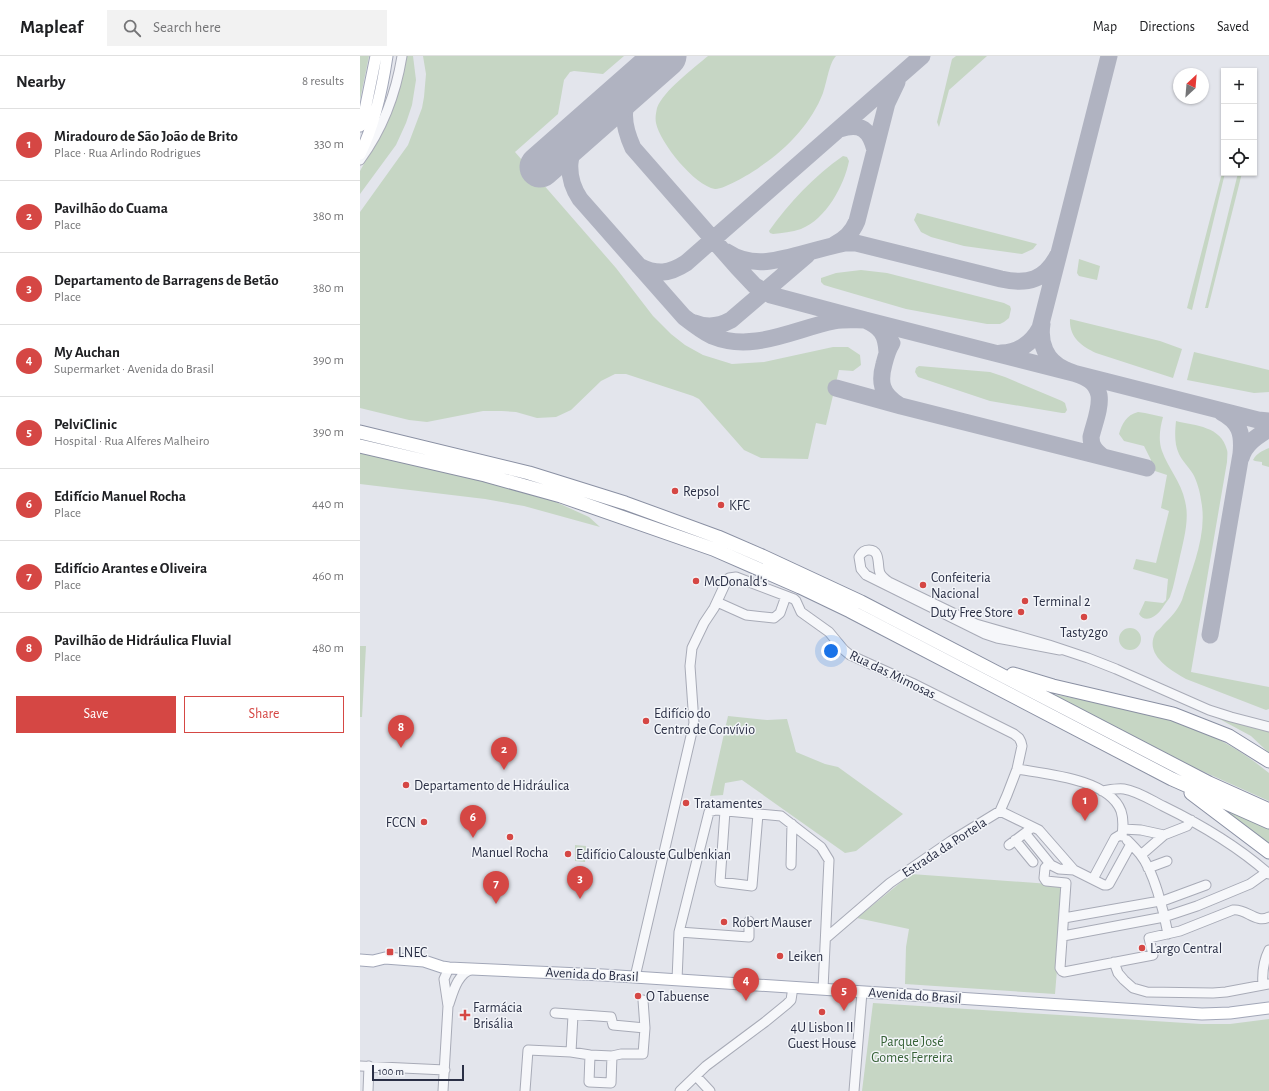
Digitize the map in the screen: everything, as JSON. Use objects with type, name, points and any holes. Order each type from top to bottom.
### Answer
[{"type":"highway","points":[[360,432],[529,473],[625,503],[718,537],[860,602],[1202,779],[1269,810]]},
{"type":"highway","points":[[360,446],[525,485],[713,549],[800,587],[850,611],[1172,779],[1269,822]]},
{"type":"highway","points":[[984,665],[1053,686],[1173,714],[1229,736],[1269,761]]},
{"type":"highway","points":[[1172,779],[1269,852]]},
{"type":"main road","points":[[360,126],[364,115],[376,56]]},
{"type":"main road","points":[[360,154],[376,113],[387,56]]},
{"type":"main road","name":"Avenida do Brasil","points":[[360,960],[373,961],[385,958],[424,961],[445,967],[635,977],[1202,1014],[1244,1012],[1269,1008]]},
{"type":"street","points":[[360,160],[376,133],[393,94],[402,56]]},
{"type":"street","points":[[1060,650],[997,638],[984,634],[870,578],[861,569],[859,557],[866,550],[875,553],[884,579],[976,624],[1049,645],[1110,666],[1215,712],[1269,727]]},
{"type":"street","points":[[860,564],[864,569],[870,570],[876,567],[878,562]]},
{"type":"street","name":"Rua das Mimosas","points":[[717,602],[725,583],[729,578],[736,577],[786,596],[796,601],[802,612],[829,632],[850,655],[912,683],[1014,734]]},
{"type":"street","points":[[635,977],[694,723],[690,666],[692,648],[704,623],[717,602],[746,615],[774,618],[780,613],[786,596]]},
{"type":"street","name":"Estrada da Portela","points":[[826,938],[890,883],[1000,811],[1017,769],[1022,746],[1019,738],[1014,734]]},
{"type":"street","points":[[1017,769],[1063,776],[1088,784],[1112,798],[1120,810],[1123,822],[1122,832],[1120,836],[1115,838],[1093,879]]},
{"type":"street","points":[[1063,936],[1164,917],[1197,906],[1250,884],[1268,873],[1236,847],[1190,820],[1131,791],[1119,789],[1102,791]]},
{"type":"street","points":[[725,810],[720,882],[752,886],[758,814]]},
{"type":"street","points":[[677,980],[680,932],[709,812],[725,810],[781,816],[821,847],[829,860],[823,989]]},
{"type":"street","points":[[1000,811],[1033,826],[1044,835],[1074,870]]},
{"type":"street","points":[[1141,855],[1164,835],[1187,826],[1190,820]]},
{"type":"street","points":[[791,865],[792,824]]},
{"type":"street","points":[[1033,826],[1012,842],[1033,862]]},
{"type":"street","points":[[1122,832],[1141,830],[1164,835]]},
{"type":"street","points":[[1122,832],[1141,855],[1148,868],[1160,902],[1168,934]]},
{"type":"street","points":[[1024,833],[1051,865],[1059,869],[1074,870],[1104,885],[1107,885],[1131,844]]},
{"type":"street","points":[[1148,868],[1167,861]]},
{"type":"street","points":[[1051,865],[1048,865],[1045,868],[1044,878],[1046,881],[1066,883],[1062,971],[1067,972],[1152,955],[1149,938],[1180,932],[1235,910],[1258,919],[1265,919],[1269,917]]},
{"type":"street","points":[[1064,918],[1160,902],[1206,885]]},
{"type":"street","points":[[680,932],[749,937],[749,921]]},
{"type":"street","points":[[1114,962],[1118,973],[1124,980],[1133,988],[1147,992],[1226,992],[1266,985],[1262,972],[1269,950]]},
{"type":"street","points":[[443,1091],[452,977],[445,967]]},
{"type":"street","points":[[450,1001],[463,974],[469,970],[475,969]]},
{"type":"street","points":[[680,1091],[712,1061],[779,1012],[791,1000],[793,987]]},
{"type":"street","points":[[854,1091],[862,992]]},
{"type":"street","points":[[525,1091],[528,1050],[612,1056],[621,1054],[643,1054],[645,1028],[643,1000]]},
{"type":"street","points":[[555,1013],[611,1017],[613,1025],[645,1028]]},
{"type":"street","points":[[571,1052],[573,1015]]},
{"type":"street","points":[[590,1055],[589,1086],[611,1083],[612,1056]]},
{"type":"street","points":[[368,1091],[365,1066],[445,1070]]},
{"type":"street","points":[[696,1076],[710,1091]]},
{"type":"green space","points":[[360,56],[369,56],[360,100]]},
{"type":"green space","points":[[407,56],[413,56],[416,80],[412,105],[406,123],[396,145],[360,194],[360,171],[379,136],[400,84]]},
{"type":"green space","points":[[423,56],[624,56],[603,74],[574,71],[570,72],[564,80],[558,114],[515,152],[616,268],[653,316],[671,334],[685,345],[703,355],[732,364],[764,362],[833,347],[848,347],[860,355],[861,365],[853,371],[839,370],[826,425],[816,423],[808,459],[761,458],[744,450],[699,399],[626,374],[615,374],[601,381],[571,410],[556,417],[537,418],[516,412],[483,411],[427,422],[409,420],[360,408],[360,212],[408,145],[422,108],[424,97],[426,74]]},
{"type":"green space","points":[[708,56],[836,56],[828,73],[823,93],[818,104],[798,134],[780,152],[757,169],[719,189],[707,186],[689,172],[671,152],[656,123],[657,108],[660,101],[672,87]]},
{"type":"green space","points":[[956,56],[987,56],[949,90],[939,127],[937,122],[952,59]]},
{"type":"green space","points":[[843,156],[847,157],[849,161],[847,171],[838,191],[826,210],[818,218],[801,229],[783,233],[770,233],[769,231],[803,190],[822,172]]},
{"type":"green space","points":[[1221,176],[1224,176],[1192,310],[1187,308]]},
{"type":"green space","points":[[1237,176],[1241,176],[1208,308],[1205,308]]},
{"type":"green space","points":[[917,213],[1037,244],[1033,249],[1022,254],[964,246],[931,237],[921,232],[914,220]]},
{"type":"green space","points":[[1079,259],[1100,266],[1097,280],[1079,276],[1077,273]]},
{"type":"green space","points":[[861,270],[887,273],[1004,303],[1010,306],[1011,309],[1009,318],[1000,324],[987,324],[906,309],[824,285],[821,282],[821,278],[836,273]]},
{"type":"green space","points":[[1070,319],[1160,341],[1182,349],[1173,378],[1096,353],[1077,340],[1070,325]]},
{"type":"green space","points":[[1194,352],[1269,370],[1269,392],[1254,393],[1187,380]]},
{"type":"green space","points":[[919,366],[990,372],[1062,401],[1065,403],[1067,410],[1065,413],[1062,413],[990,401],[918,377],[915,372],[916,368]]},
{"type":"green space","points":[[1138,412],[1163,417],[1160,443],[1183,494],[1187,516],[1184,539],[1170,597],[1155,616],[1148,619],[1145,619],[1139,614],[1145,601],[1163,603],[1166,600],[1168,579],[1133,569],[1136,559],[1156,563],[1169,511],[1161,508],[1167,475],[1149,469],[1151,460],[1144,446],[1124,441],[1119,434],[1125,420],[1130,415]]},
{"type":"green space","points":[[1176,421],[1207,428],[1219,436],[1224,442],[1227,450],[1227,462],[1191,672],[1269,687],[1269,709],[1266,710],[1186,679],[1166,666],[1160,660],[1153,647],[1153,640],[1156,632],[1174,614],[1182,600],[1201,538],[1203,513],[1199,490],[1193,474],[1180,457],[1177,450],[1175,433]]},
{"type":"green space","points":[[1269,448],[1269,467],[1262,465],[1262,462],[1253,460],[1262,451]]},
{"type":"green space","points":[[360,451],[536,493],[589,517],[600,527],[524,506],[485,499],[360,484]]},
{"type":"green space","points":[[1126,628],[1134,628],[1141,635],[1141,643],[1134,650],[1126,650],[1119,643],[1119,635]]},
{"type":"green space","points":[[360,646],[366,646],[362,717],[360,717]]},
{"type":"green space","points":[[1047,693],[1155,716],[1197,729],[1222,741],[1258,764],[1269,773],[1269,801],[1193,767]]},
{"type":"green space","points":[[728,716],[767,720],[787,719],[796,752],[825,764],[838,767],[903,814],[856,851],[845,853],[742,780],[725,783],[723,795],[710,796]]},
{"type":"green space","points":[[1214,716],[1269,730],[1269,753],[1251,736]]},
{"type":"green space","points":[[1221,807],[1269,829],[1269,845]]},
{"type":"green space","points":[[575,845],[586,846],[585,862],[575,861]]},
{"type":"green space","points":[[911,874],[1064,885],[1055,994],[905,984],[906,947],[909,929],[857,918]]},
{"type":"green space","name":"Parque José Gomes Ferreira","points":[[873,1003],[1201,1024],[1230,1024],[1269,1019],[1269,1091],[862,1091]]},
{"type":"taxiway","points":[[639,266],[652,271],[663,272],[680,267],[686,263],[922,56]]},
{"type":"taxiway","points":[[1001,353],[1007,353],[1019,349],[1029,343],[1040,328],[1109,56]]},
{"type":"taxiway","points":[[642,77],[635,86],[626,103],[626,128],[633,148],[738,268],[755,286],[771,295],[865,320],[875,325],[884,336],[887,352]]},
{"type":"taxiway","points":[[834,245],[848,235],[857,221],[887,103],[897,82]]},
{"type":"taxiway","points":[[840,129],[847,127],[859,127],[864,129],[870,137],[875,150]]},
{"type":"taxiway","points":[[583,130],[574,146],[570,164],[572,182],[580,199],[684,317],[701,330],[712,336],[727,341],[758,341],[834,321],[865,320],[1258,420],[1269,421]]},
{"type":"taxiway","points":[[727,252],[745,260],[764,262],[783,259],[845,243],[856,243],[1011,281],[1027,281],[1035,279],[1047,270],[1058,255]]},
{"type":"taxiway","points":[[695,323],[713,326],[731,320],[807,255]]},
{"type":"taxiway","points":[[1042,324],[1041,331],[1043,344],[1048,356],[1058,366],[1090,380],[1097,389],[1099,395],[1099,405],[1091,440],[1094,448],[1103,457]]},
{"type":"taxiway","points":[[892,343],[888,350],[882,370],[882,382],[885,392],[899,405]]},
{"type":"taxiway","points":[[836,388],[901,406],[1147,468]]},
{"type":"taxiway","points":[[1210,635],[1241,454],[1241,435],[1239,429],[1232,420],[1221,412]]},
{"type":"taxiway","points":[[1241,458],[1248,445],[1255,438],[1269,429]]},
{"type":"runway","points":[[540,167],[666,56]]},
{"type":"place","name":"Repsol","points":[[675,491]]},
{"type":"place","name":"KFC","points":[[721,505]]},
{"type":"place","name":"McDonald's","points":[[696,581]]},
{"type":"place","name":"Confeiteria Nacional","points":[[923,585]]},
{"type":"place","name":"Terminal 2","points":[[1025,601]]},
{"type":"place","name":"Duty Free Store","points":[[1021,612]]},
{"type":"place","name":"Tasty2go","points":[[1084,617]]},
{"type":"place","name":"Edifício do Centro de Convívio","points":[[646,721]]},
{"type":"place","name":"Pavilhão de Hidráulica Fluvial","points":[[401,748]]},
{"type":"place","name":"Pavilhão do Cuama","points":[[504,770]]},
{"type":"place","name":"Departamento de Hidráulica","points":[[406,785]]},
{"type":"place","name":"Tratamentes","points":[[686,803]]},
{"type":"place","name":"Miradouro de São João de Brito","points":[[1085,821]]},
{"type":"place","name":"FCCN","points":[[424,822]]},
{"type":"place","name":"Manuel Rocha","points":[[510,837]]},
{"type":"place","name":"Edifício Manuel Rocha","points":[[473,838]]},
{"type":"place","name":"Edifício Calouste Gulbenkian","points":[[568,854]]},
{"type":"place","name":"Departamento de Barragens de Betão","points":[[580,899]]},
{"type":"place","name":"Edifício Arantes e Oliveira","points":[[496,904]]},
{"type":"place","name":"Robert Mauser","points":[[724,922]]},
{"type":"place","name":"Largo Central","points":[[1142,948]]},
{"type":"place","name":"LNEC","points":[[390,952]]},
{"type":"place","name":"Leiken","points":[[780,956]]},
{"type":"place","name":"O Tabuense","points":[[638,996]]},
{"type":"place","name":"My Auchan","points":[[746,1001]]},
{"type":"place","name":"PelviClinic","points":[[844,1011]]},
{"type":"place","name":"4U Lisbon II Guest House","points":[[822,1012]]},
{"type":"place","name":"Farmácia Brisália","points":[[465,1015]]}]
